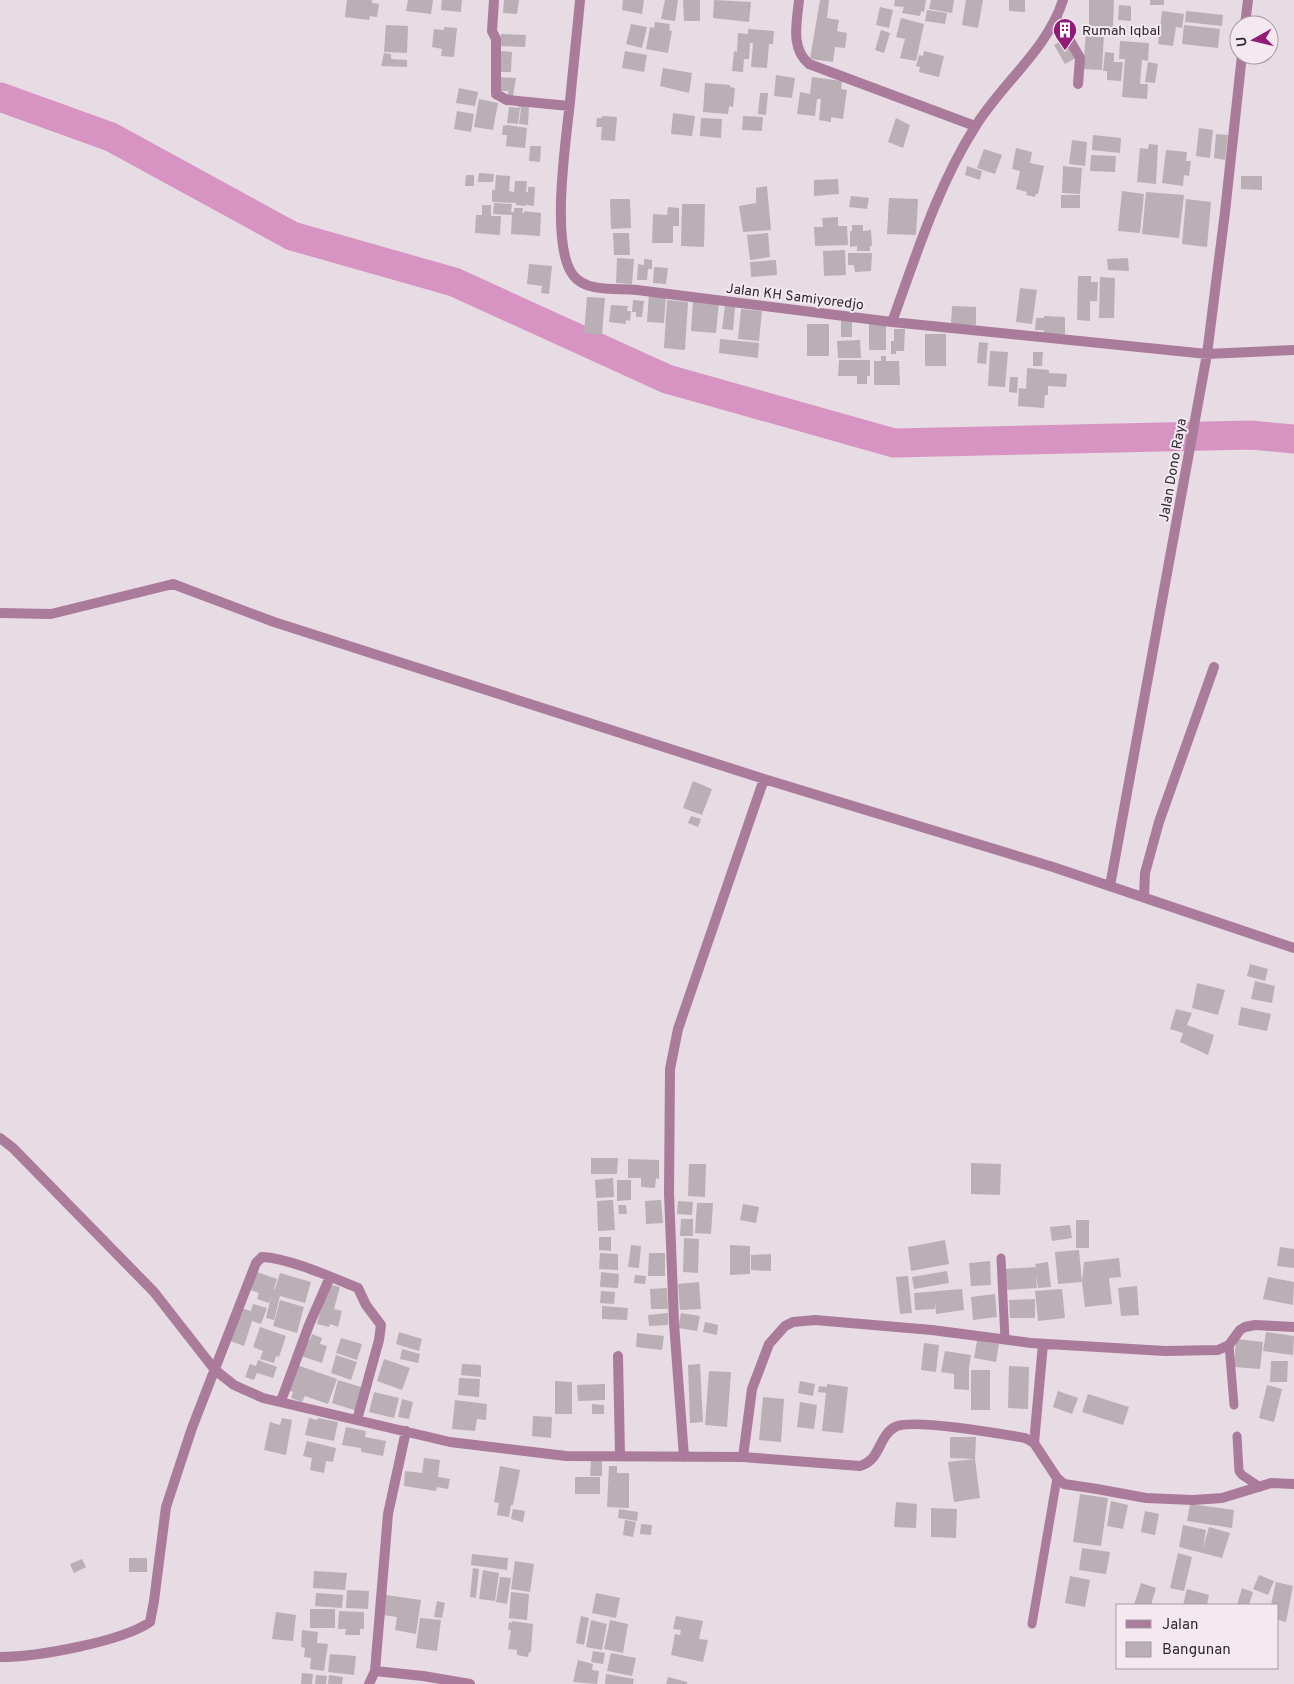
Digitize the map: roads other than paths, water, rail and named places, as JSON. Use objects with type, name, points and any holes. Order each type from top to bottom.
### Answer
[{"type":"street","points":[[494,0],[492,31],[496,39],[496,94],[508,100],[569,106]]},
{"type":"street","name":"Jalan KH Samiyoredjo","points":[[580,0],[561,184],[562,242],[566,264],[573,276],[582,283],[595,287],[637,290],[892,322],[1207,354],[1294,350]]},
{"type":"street","points":[[799,0],[796,42],[802,58],[809,64],[975,126]]},
{"type":"street","points":[[892,322],[941,189],[975,126],[1041,42],[1057,18],[1063,0]]},
{"type":"street","points":[[1246,15],[1248,0]]},
{"type":"street","points":[[1057,18],[1080,58],[1078,84]]},
{"type":"street","name":"Jalan Dono Raya","points":[[1110,886],[1207,354],[1241,65]]},
{"type":"street","points":[[0,613],[51,614],[173,584],[274,622],[1110,886],[1294,948]]},
{"type":"street","points":[[1144,897],[1145,873],[1160,822],[1214,666]]},
{"type":"street","points":[[684,1457],[674,1323],[669,1193],[670,1069],[678,1029],[764,778]]},
{"type":"street","points":[[0,1138],[13,1148],[154,1292],[215,1370],[234,1385],[263,1398],[450,1442],[566,1456],[743,1457],[860,1466],[872,1460],[892,1429],[897,1426],[906,1425],[950,1427],[1025,1438],[1034,1443],[1057,1478],[1064,1484],[1097,1488],[1146,1498],[1193,1500],[1222,1498],[1271,1483],[1294,1484]]},
{"type":"street","points":[[0,1658],[19,1657],[104,1640],[143,1627],[150,1622],[166,1508],[192,1428],[256,1263],[262,1257],[271,1257],[358,1288],[366,1305],[380,1325],[379,1340],[357,1420]]},
{"type":"street","points":[[281,1401],[309,1325],[330,1277]]},
{"type":"street","points":[[743,1457],[752,1389],[769,1344],[785,1326],[793,1322],[815,1320],[907,1328],[1043,1344],[1165,1351],[1218,1350],[1229,1344],[1240,1330],[1255,1325],[1294,1327]]},
{"type":"street","points":[[1034,1443],[1043,1344]]},
{"type":"street","points":[[618,1356],[620,1455]]},
{"type":"street","points":[[369,1684],[375,1671],[388,1514],[406,1431]]},
{"type":"street","points":[[375,1671],[423,1676],[470,1684]]},
{"type":"lane","points":[[1001,1258],[1005,1340]]},
{"type":"lane","points":[[1229,1344],[1234,1405]]},
{"type":"lane","points":[[1237,1436],[1239,1471],[1260,1487]]},
{"type":"lane","points":[[1032,1624],[1057,1478]]},
{"type":"waterway","points":[[0,97],[111,137],[292,236],[454,282],[667,379],[894,443],[1251,435],[1294,439]]},
{"type":"place","name":"Rumah Iqbal","points":[[1065,51]]}]
